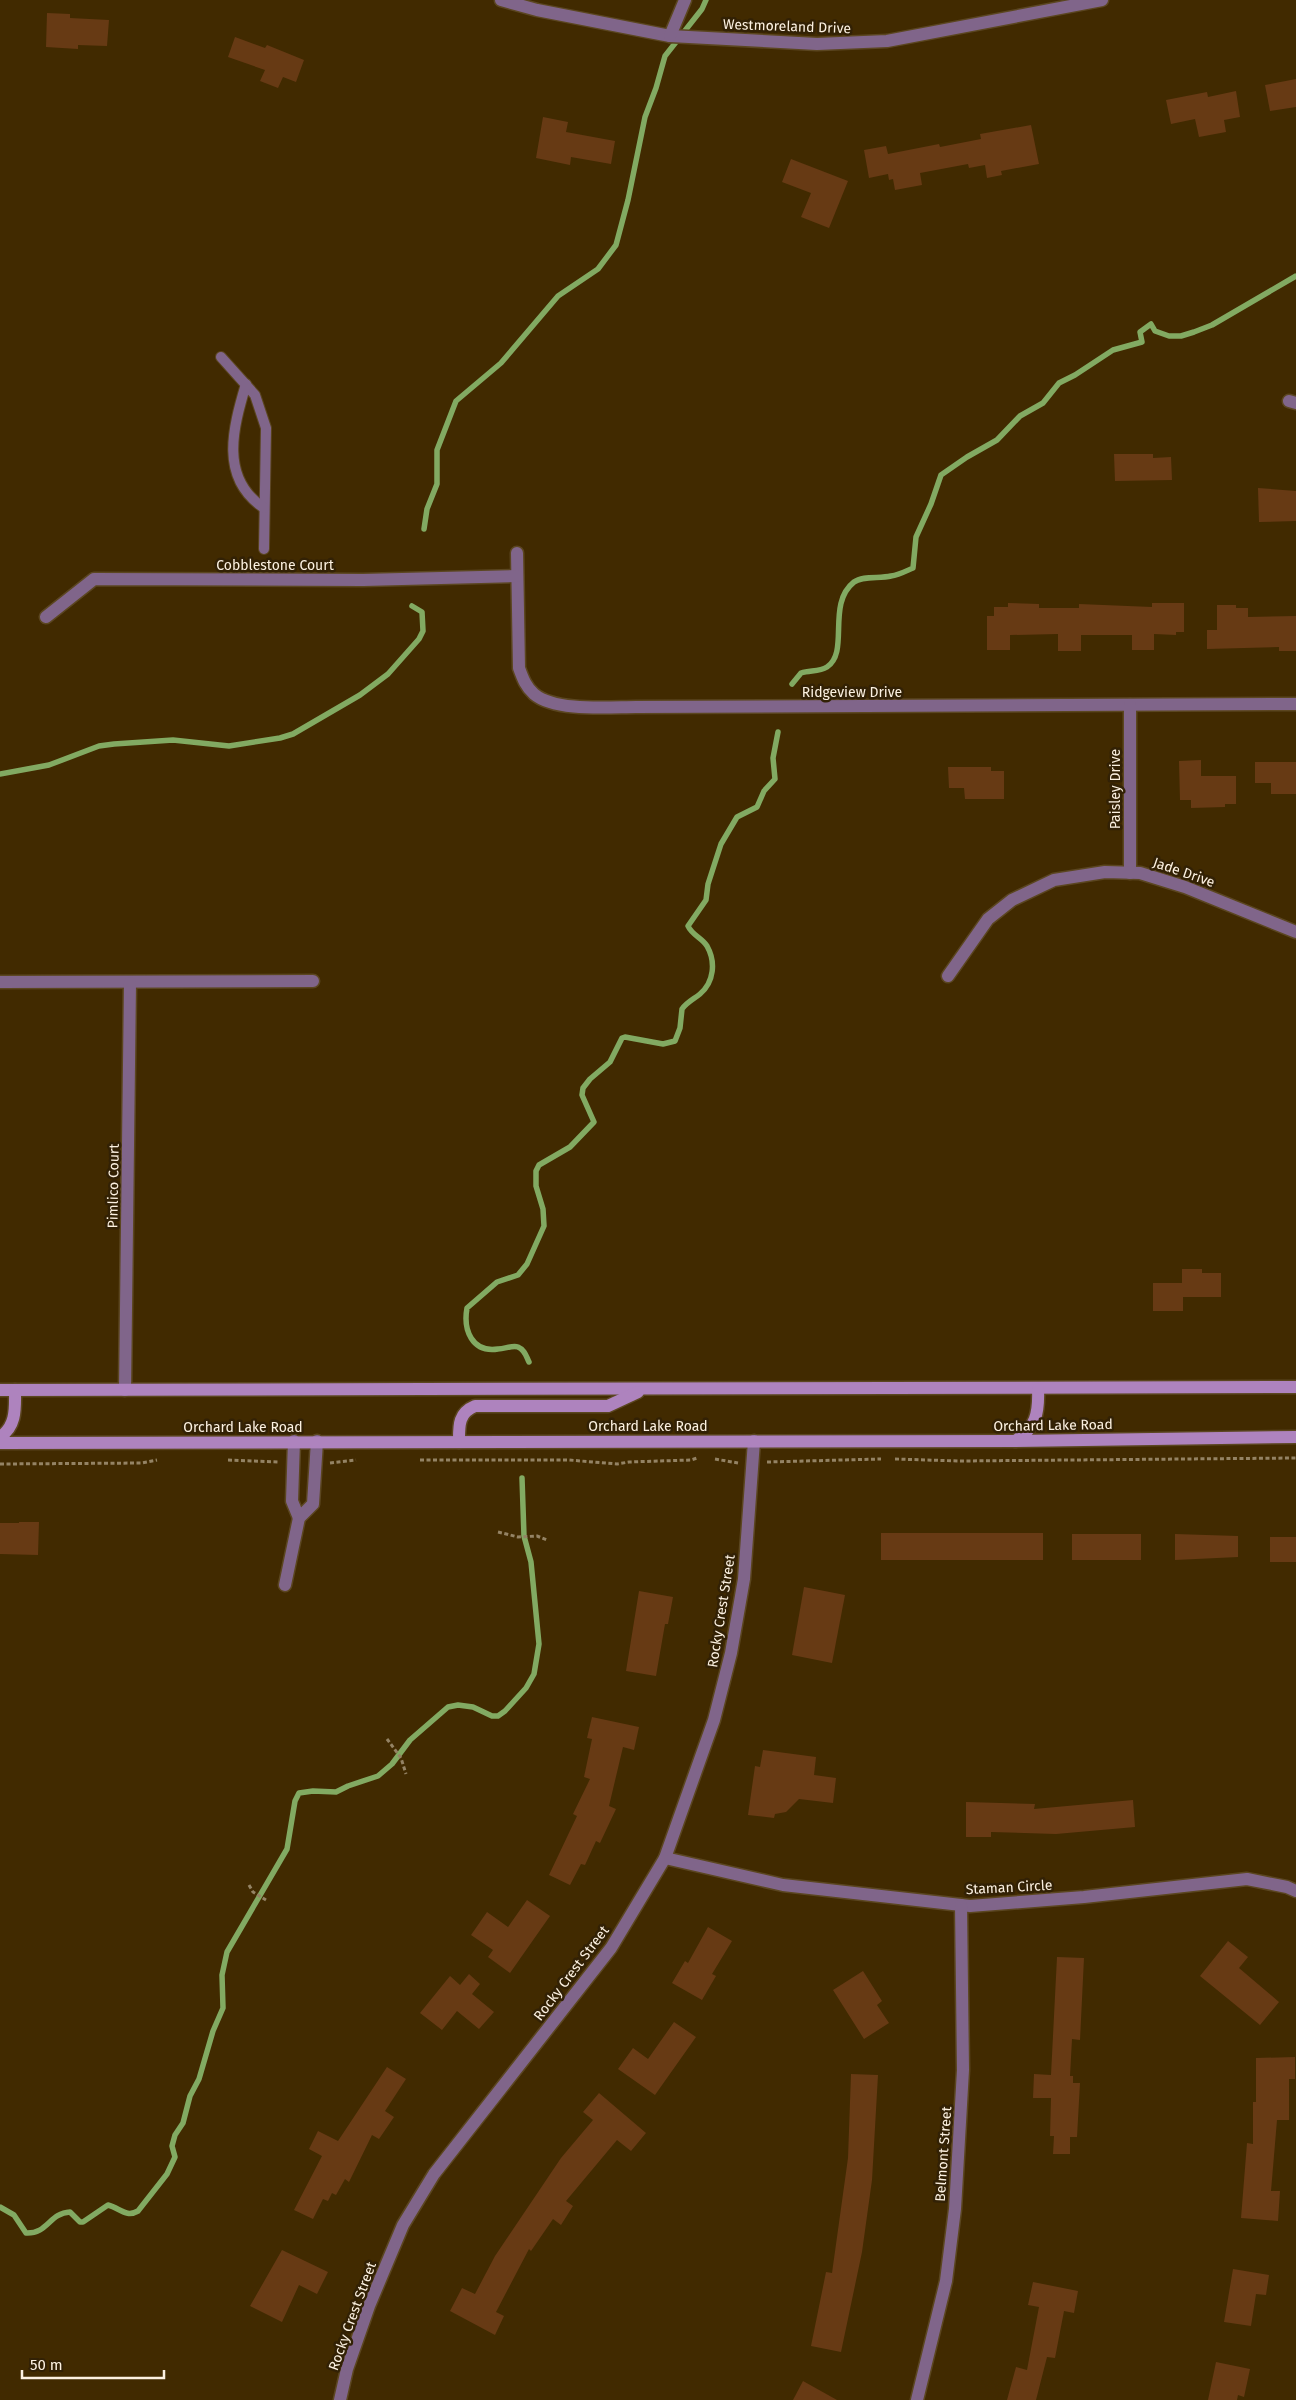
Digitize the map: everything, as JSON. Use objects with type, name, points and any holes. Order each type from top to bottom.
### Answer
[{"type":"main road","points":[[0,1390],[1296,1387]]},
{"type":"main road","points":[[1014,1441],[1031,1428],[1036,1419],[1038,1389]]},
{"type":"main road","points":[[0,1437],[11,1425],[15,1414],[15,1390]]},
{"type":"main road","points":[[459,1442],[459,1422],[465,1410],[475,1406],[608,1406],[643,1390]]},
{"type":"main road","name":"Orchard Lake Road","points":[[0,1443],[1014,1441],[1296,1437]]},
{"type":"street","name":"Westmoreland Drive","points":[[501,0],[536,10],[670,36],[817,44],[887,40],[1102,0]]},
{"type":"street","points":[[670,36],[685,0]]},
{"type":"street","name":"Ridgeview Drive","points":[[517,553],[519,668],[525,684],[535,696],[550,703],[587,707],[1296,704]]},
{"type":"street","name":"Cobblestone Court","points":[[46,617],[94,579],[363,580],[517,576]]},
{"type":"street","name":"Paisley Drive","points":[[1130,705],[1130,873]]},
{"type":"street","name":"Jade Drive","points":[[948,976],[988,919],[1012,900],[1054,880],[1105,872],[1140,873],[1185,887],[1296,932]]},
{"type":"street","points":[[0,982],[313,981]]},
{"type":"street","name":"Pimlico Court","points":[[125,1390],[130,983]]},
{"type":"street","points":[[294,1441],[292,1501],[299,1518]]},
{"type":"street","points":[[285,1585],[299,1518],[313,1504],[317,1441]]},
{"type":"street","name":"Rocky Crest Street","points":[[340,2400],[347,2369],[368,2306],[403,2225],[434,2174],[612,1948],[665,1858],[714,1720],[731,1653],[744,1579],[754,1441]]},
{"type":"street","name":"Staman Circle","points":[[665,1858],[783,1885],[961,1905],[1029,1902],[1247,1879],[1287,1887],[1296,1891]]},
{"type":"street","name":"Belmont Street","points":[[917,2400],[946,2282],[955,2209],[963,2070],[961,1905]]},
{"type":"lane","points":[[221,356],[255,394],[266,428],[264,550]]},
{"type":"lane","points":[[246,384],[236,418],[233,442],[235,467],[240,486],[252,500],[264,508]]},
{"type":"path","points":[[410,1459],[569,1460],[617,1464],[691,1460],[704,1455]]},
{"type":"path","points":[[0,1464],[142,1463],[165,1458]]},
{"type":"path","points":[[714,1458],[732,1463],[753,1463],[890,1459],[959,1462],[1296,1458]]},
{"type":"path","points":[[315,1463],[363,1459]]},
{"type":"path","points":[[222,1460],[294,1463]]},
{"type":"path","points":[[498,1532],[518,1537],[537,1536],[547,1540]]},
{"type":"path","points":[[387,1739],[401,1758],[406,1774]]},
{"type":"path","points":[[249,1885],[253,1892],[266,1900]]},
{"type":"building","points":[[47,13],[70,14],[70,18],[109,20],[107,46],[78,45],[78,49],[46,47]]},
{"type":"building","points":[[235,37],[265,48],[267,45],[304,60],[296,82],[283,77],[278,88],[260,81],[265,70],[228,57]]},
{"type":"building","points":[[1296,79],[1296,107],[1270,111],[1265,85]]},
{"type":"building","points":[[1236,91],[1240,117],[1224,120],[1226,132],[1199,137],[1195,119],[1171,124],[1166,100],[1207,92],[1208,97]]},
{"type":"building","points":[[543,117],[568,122],[566,132],[615,141],[611,164],[571,157],[570,165],[536,158]]},
{"type":"building","points":[[1031,125],[1039,164],[1001,171],[1002,175],[987,178],[985,165],[969,168],[968,164],[920,173],[922,185],[895,190],[893,179],[889,180],[888,174],[869,178],[864,150],[886,146],[888,154],[939,144],[940,147],[981,139],[980,134]]},
{"type":"building","points":[[791,159],[848,181],[829,228],[801,217],[811,193],[782,182]]},
{"type":"building","points":[[1114,454],[1153,454],[1153,458],[1171,457],[1172,480],[1115,481]]},
{"type":"building","points":[[1258,488],[1296,491],[1296,521],[1259,522]]},
{"type":"building","points":[[1008,603],[1039,604],[1039,608],[1079,608],[1079,604],[1152,607],[1152,603],[1184,603],[1184,632],[1176,632],[1176,635],[1154,634],[1154,650],[1132,650],[1132,635],[1081,635],[1081,651],[1058,651],[1058,634],[1010,635],[1010,650],[987,650],[987,616],[994,616],[994,607],[1008,607]]},
{"type":"building","points":[[1217,605],[1236,605],[1236,608],[1248,608],[1248,617],[1296,616],[1296,651],[1279,651],[1279,647],[1207,649],[1207,630],[1217,630]]},
{"type":"building","points":[[1201,760],[1201,776],[1236,776],[1236,804],[1225,804],[1225,807],[1191,808],[1191,800],[1180,800],[1179,761]]},
{"type":"building","points":[[1255,762],[1296,762],[1296,794],[1271,794],[1271,783],[1255,783]]},
{"type":"building","points":[[948,767],[991,767],[991,771],[1004,771],[1004,799],[965,799],[964,788],[949,788]]},
{"type":"building","points":[[1182,1269],[1202,1269],[1202,1273],[1221,1273],[1221,1297],[1183,1297],[1183,1311],[1153,1311],[1153,1283],[1182,1283]]},
{"type":"building","points":[[39,1522],[38,1555],[0,1554],[0,1523]]},
{"type":"building","points":[[881,1533],[1043,1533],[1043,1560],[881,1560]]},
{"type":"building","points":[[1072,1534],[1141,1534],[1141,1560],[1072,1560]]},
{"type":"building","points":[[1175,1534],[1238,1536],[1238,1557],[1175,1560]]},
{"type":"building","points":[[1270,1537],[1296,1537],[1296,1562],[1270,1562]]},
{"type":"building","points":[[804,1587],[845,1595],[832,1663],[792,1655]]},
{"type":"building","points":[[639,1591],[673,1597],[668,1624],[665,1624],[656,1676],[626,1671]]},
{"type":"building","points":[[592,1717],[639,1727],[634,1750],[623,1747],[609,1806],[616,1809],[600,1843],[596,1841],[585,1865],[581,1864],[570,1885],[549,1875],[577,1816],[573,1814],[590,1779],[584,1777],[592,1739],[587,1738]]},
{"type":"building","points":[[763,1750],[816,1757],[814,1775],[836,1778],[833,1803],[799,1799],[786,1812],[775,1814],[774,1818],[748,1815],[755,1766],[760,1767]]},
{"type":"building","points":[[1133,1800],[1135,1827],[1056,1834],[991,1832],[991,1837],[966,1837],[966,1802],[1035,1804],[1034,1809]]},
{"type":"building","points":[[527,1900],[550,1916],[510,1973],[488,1957],[493,1950],[471,1935],[487,1912],[508,1927]]},
{"type":"building","points":[[708,1927],[732,1941],[712,1974],[716,1976],[702,2000],[672,1983],[685,1961],[688,1963]]},
{"type":"building","points":[[1228,1941],[1248,1957],[1239,1968],[1279,2002],[1260,2025],[1200,1976]]},
{"type":"building","points":[[1057,1957],[1084,1958],[1080,2040],[1072,2039],[1070,2076],[1073,2076],[1073,2083],[1080,2083],[1077,2137],[1070,2137],[1070,2154],[1053,2154],[1054,2136],[1050,2136],[1051,2098],[1033,2098],[1034,2074],[1051,2075]]},
{"type":"building","points":[[863,1971],[882,2001],[877,2005],[889,2023],[864,2039],[833,1990]]},
{"type":"building","points":[[469,1974],[480,1984],[472,1994],[494,2012],[479,2029],[457,2011],[442,2030],[420,2013],[450,1976],[460,1985]]},
{"type":"building","points":[[674,2022],[696,2037],[655,2095],[618,2069],[633,2048],[648,2059]]},
{"type":"building","points":[[1295,2057],[1295,2079],[1289,2079],[1289,2120],[1277,2120],[1271,2191],[1280,2191],[1278,2221],[1241,2218],[1247,2143],[1253,2144],[1253,2102],[1256,2102],[1256,2058]]},
{"type":"building","points":[[387,2067],[406,2079],[385,2111],[394,2117],[379,2139],[372,2135],[349,2182],[345,2179],[336,2195],[332,2193],[328,2201],[323,2199],[313,2219],[294,2210],[322,2156],[309,2149],[318,2131],[338,2141]]},
{"type":"building","points":[[851,2074],[878,2075],[872,2180],[862,2252],[841,2352],[811,2346],[826,2272],[832,2273],[848,2158]]},
{"type":"building","points":[[599,2093],[646,2133],[631,2151],[617,2140],[566,2201],[573,2206],[561,2225],[553,2219],[531,2251],[529,2249],[496,2312],[504,2316],[495,2335],[450,2311],[462,2288],[475,2294],[495,2256],[561,2158],[593,2120],[583,2112]]},
{"type":"building","points":[[282,2250],[328,2272],[317,2294],[299,2285],[282,2322],[250,2306]]},
{"type":"building","points":[[1233,2269],[1269,2275],[1266,2295],[1256,2294],[1251,2326],[1224,2322]]},
{"type":"building","points":[[1033,2282],[1078,2291],[1074,2313],[1064,2311],[1055,2358],[1047,2357],[1036,2400],[1007,2400],[1016,2367],[1027,2370],[1039,2307],[1028,2305]]},
{"type":"building","points":[[1216,2362],[1250,2369],[1244,2397],[1238,2395],[1237,2400],[1208,2400]]},
{"type":"building","points":[[803,2381],[837,2400],[793,2400]]},
{"type":"waterway","points":[[424,529],[427,509],[437,484],[437,450],[456,401],[501,363],[558,296],[598,269],[616,245],[628,200],[645,117],[665,56],[702,9],[706,0]]},
{"type":"waterway","points":[[792,684],[801,673],[824,669],[834,660],[837,650],[841,602],[846,591],[854,582],[867,578],[887,577],[913,568],[916,537],[931,504],[941,475],[997,440],[1020,416],[1043,403],[1059,383],[1075,375],[1113,350],[1142,342],[1140,332],[1151,324],[1155,331],[1169,336],[1181,336],[1194,332],[1212,325],[1296,276]]},
{"type":"waterway","points":[[0,774],[49,765],[99,746],[173,740],[229,746],[280,738],[293,734],[360,695],[388,674],[419,639],[423,631],[422,612],[412,606]]},
{"type":"waterway","points":[[529,1362],[524,1351],[518,1347],[489,1349],[476,1344],[468,1332],[466,1324],[467,1308],[497,1282],[518,1275],[527,1264],[544,1226],[543,1209],[536,1186],[536,1171],[539,1165],[570,1147],[594,1122],[582,1095],[583,1088],[590,1079],[610,1062],[622,1038],[663,1044],[675,1041],[680,1028],[682,1009],[688,1002],[700,994],[708,984],[712,972],[710,952],[705,943],[688,926],[706,900],[708,884],[721,844],[737,817],[757,807],[764,791],[775,779],[773,758],[778,732]]},
{"type":"waterway","points":[[0,2207],[14,2215],[26,2233],[39,2230],[63,2213],[70,2212],[80,2222],[83,2222],[108,2205],[126,2213],[138,2211],[167,2174],[175,2157],[172,2146],[175,2135],[183,2123],[190,2096],[199,2079],[213,2031],[223,2008],[222,1975],[227,1952],[287,1849],[295,1801],[299,1793],[313,1791],[336,1792],[378,1776],[392,1764],[410,1740],[448,1707],[458,1705],[473,1707],[492,1716],[498,1716],[526,1688],[534,1674],[539,1644],[531,1562],[524,1536],[522,1478]]}]
